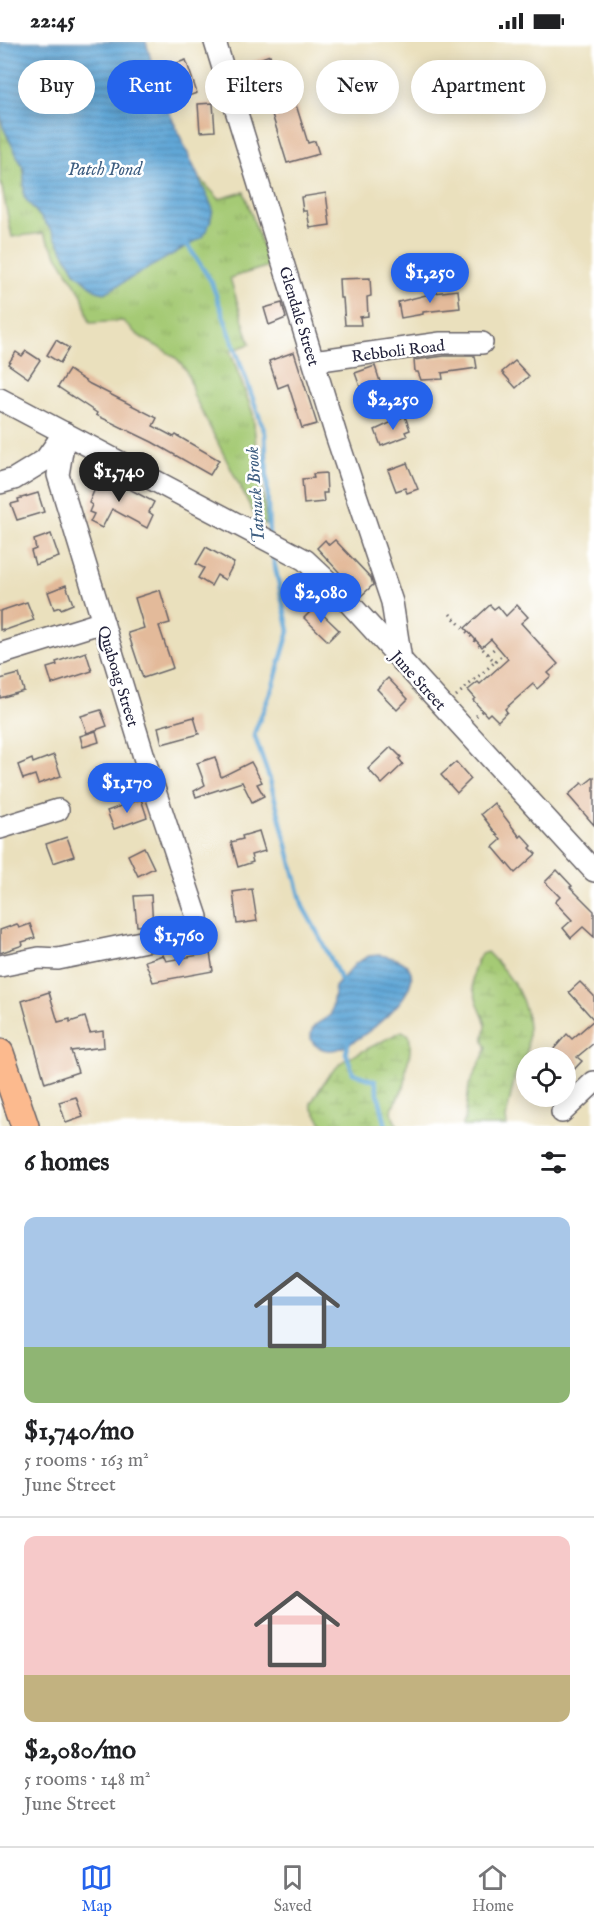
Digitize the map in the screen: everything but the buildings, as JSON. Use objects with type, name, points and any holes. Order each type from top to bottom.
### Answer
[{"type":"main road","points":[[0,1053],[26,1126]]},
{"type":"street","name":"Glendale Street","points":[[215,42],[336,435],[392,602],[402,660]]},
{"type":"street","name":"Rebboli Road","points":[[314,361],[441,343],[482,343]]},
{"type":"street","name":"June Street","points":[[0,399],[296,554],[330,583],[594,871]]},
{"type":"street","points":[[0,483],[14,479],[45,460],[65,433]]},
{"type":"street","name":"Quaboag Street","points":[[65,433],[58,475],[149,773],[197,916]]},
{"type":"street","points":[[0,654],[103,622]]},
{"type":"street","points":[[0,828],[58,810]]},
{"type":"street","points":[[0,966],[39,958],[58,959],[151,940]]},
{"type":"street","points":[[562,1112],[594,1082]]},
{"type":"path","points":[[450,614],[495,662]]},
{"type":"path","points":[[488,654],[496,647]]},
{"type":"path","points":[[454,698],[502,654]]},
{"type":"green space","points":[[0,42],[87,60],[18,60],[18,114],[95,114],[95,62],[107,64],[107,114],[168,114],[196,174],[219,199],[244,192],[269,266],[230,278],[250,344],[230,351],[253,414],[267,525],[257,520],[193,394],[186,371],[181,364],[168,353],[138,335],[123,321],[90,323],[82,295],[43,233],[12,237],[0,178]]},
{"type":"green space","points":[[487,952],[518,990],[528,1024],[527,1047],[516,1047],[516,1074],[506,1118],[507,1126],[462,1126],[469,1085],[487,1048],[484,1038],[486,1025],[472,983],[474,969],[481,954]]},
{"type":"green space","points":[[402,1031],[409,1035],[410,1048],[405,1083],[394,1103],[392,1113],[398,1126],[324,1126],[311,1103],[328,1076],[343,1061]]},
{"type":"water","name":"Patch Pond","points":[[0,42],[146,42],[151,60],[107,60],[107,114],[170,114],[213,209],[210,223],[203,237],[105,293],[97,291],[76,273],[51,230],[24,197],[24,170],[3,127],[0,113]]},
{"type":"water","points":[[380,955],[400,960],[409,968],[411,978],[408,990],[399,1003],[374,1028],[347,1045],[332,1050],[317,1046],[311,1034],[316,1024],[331,1014],[335,987],[356,963],[369,956]]},
{"type":"waterway","name":"Tatnuck Brook","points":[[185,241],[211,281],[265,433],[269,534]]},
{"type":"waterway","name":"Tatnuck Brook","points":[[271,548],[289,631],[273,686],[254,734],[270,780],[303,907],[344,986]]},
{"type":"waterway","name":"Tatnuck Brook","points":[[349,1039],[346,1053],[353,1073],[375,1081],[386,1126]]}]
